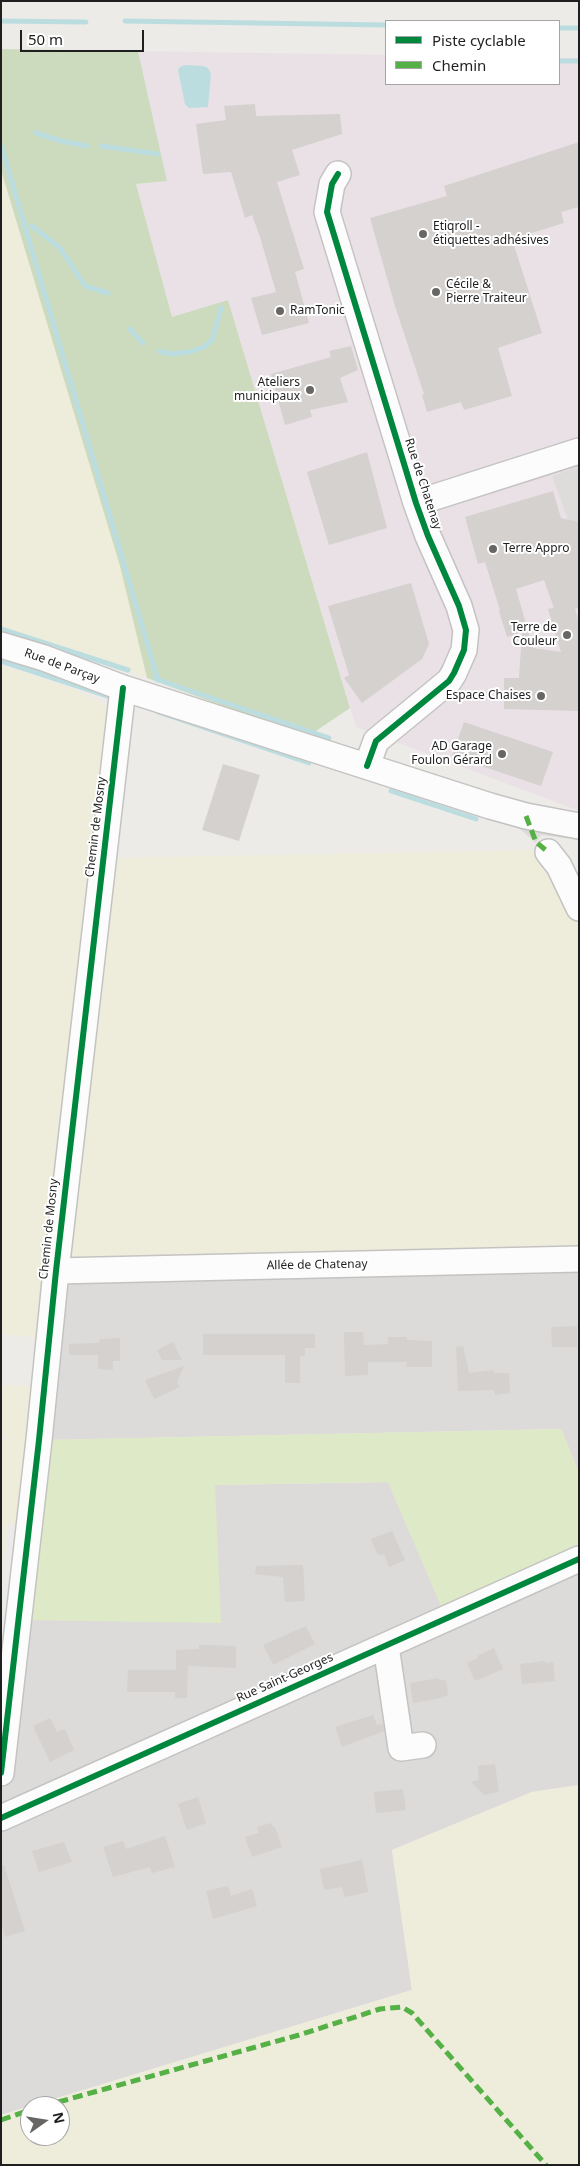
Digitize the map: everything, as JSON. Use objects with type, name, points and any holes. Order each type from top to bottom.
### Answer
[{"type":"street","name":"Rue de Chatenay","points":[[338,174],[332,184],[327,212],[416,502],[465,620],[466,630],[464,650],[449,680],[376,741],[368,766]]},
{"type":"street","points":[[416,502],[579,450]]},
{"type":"street","name":"Rue de Parçay","points":[[1,645],[44,658],[123,688],[490,806],[526,816],[579,826]]},
{"type":"street","name":"Chemin de Mosny","points":[[1,1773],[123,688]]},
{"type":"street","points":[[548,852],[559,866],[579,908]]},
{"type":"street","name":"Allée de Chatenay","points":[[56,1271],[579,1259]]},
{"type":"street","name":"Rue Saint-Georges","points":[[1,1818],[579,1559]]},
{"type":"street","points":[[386,1646],[402,1748],[423,1745]]},
{"type":"shaded area","points":[[138,51],[385,55],[385,85],[560,85],[560,58],[579,58],[579,811],[356,727],[228,300],[172,318],[136,184],[167,181]]},
{"type":"shaded area","points":[[1,170],[120,566],[147,678],[1,627]]},
{"type":"shaded area","points":[[579,466],[579,522],[568,520],[552,476]]},
{"type":"shaded area","points":[[1,665],[71,688],[111,709],[41,1338],[1,1334]]},
{"type":"shaded area","points":[[513,823],[579,837],[578,840],[541,835],[536,843]]},
{"type":"shaded area","points":[[531,850],[556,885],[579,928],[579,1251],[65,1261],[114,858]]},
{"type":"shaded area","points":[[579,1262],[579,1473],[561,1429],[49,1440],[66,1282]]},
{"type":"shaded area","points":[[1,1385],[44,1386],[20,1523],[7,1524],[1,1603],[1,1439],[20,1439],[1,1438]]},
{"type":"shaded area","points":[[388,1482],[447,1618],[579,1559],[579,1785],[532,1792],[392,1850],[412,1990],[63,2096],[20,2096],[20,2109],[1,2115],[1,1651],[18,1620],[215,1485]]},
{"type":"shaded area","points":[[579,1785],[579,2165],[1,2165],[1,2115],[20,2109],[20,2146],[70,2146],[70,2096],[64,2096],[412,1990],[392,1850],[532,1792]]},
{"type":"green space","points":[[1,49],[138,51],[167,181],[136,184],[172,317],[228,300],[350,708],[307,737],[147,678],[120,566],[1,170]]},
{"type":"green space","points":[[561,1429],[579,1473],[579,1559],[446,1618],[388,1482],[215,1485],[221,1623],[18,1620],[39,1440]]},
{"type":"water","points":[[186,65],[208,68],[211,74],[208,107],[189,108],[185,104],[178,70]]},
{"type":"building","points":[[255,104],[256,116],[340,114],[342,134],[292,150],[300,175],[277,182],[304,269],[295,272],[309,323],[262,335],[251,298],[276,292],[260,237],[252,215],[245,218],[231,172],[203,174],[196,124],[226,120],[224,106]]},
{"type":"building","points":[[579,142],[579,207],[561,212],[564,223],[512,239],[542,333],[498,348],[512,396],[464,410],[461,402],[427,412],[422,395],[424,394],[395,306],[370,218],[447,196],[444,186]]},
{"type":"building","name":"Ateliers municipaux","points":[[351,346],[358,370],[340,378],[348,402],[310,410],[312,417],[285,425],[271,374],[331,357],[329,351]]},
{"type":"building","points":[[367,452],[387,528],[329,545],[307,472]]},
{"type":"building","points":[[553,491],[561,518],[579,522],[579,608],[575,609],[579,622],[579,711],[504,709],[504,678],[519,678],[522,632],[507,637],[485,562],[478,564],[465,517]],"holes":[[[544,580],[554,608],[548,609],[561,652],[533,648],[516,589]]]},
{"type":"building","points":[[411,583],[429,644],[422,659],[362,703],[344,678],[349,675],[328,606]]},
{"type":"building","name":"AD Garage Foulon Gérard","points":[[464,722],[553,752],[541,786],[452,756]]},
{"type":"building","points":[[223,764],[260,775],[239,841],[202,830]]},
{"type":"building","points":[[577,1326],[577,1347],[552,1347],[551,1327]]},
{"type":"building","points":[[344,1332],[363,1332],[364,1345],[388,1344],[388,1337],[407,1337],[407,1340],[432,1341],[432,1367],[406,1367],[407,1362],[368,1362],[368,1375],[345,1376]]},
{"type":"building","points":[[203,1334],[315,1334],[315,1348],[305,1348],[305,1356],[300,1356],[300,1383],[285,1383],[285,1355],[203,1355]]},
{"type":"building","points":[[120,1338],[120,1361],[113,1361],[113,1370],[98,1369],[98,1355],[69,1355],[69,1344],[99,1343],[100,1339]]},
{"type":"building","points":[[173,1342],[182,1360],[162,1360],[157,1350]]},
{"type":"building","points":[[463,1346],[469,1373],[494,1370],[494,1373],[509,1373],[510,1393],[495,1395],[494,1390],[458,1391],[456,1347]]},
{"type":"building","points":[[184,1366],[177,1382],[180,1387],[154,1399],[145,1380]]},
{"type":"building","points":[[392,1531],[405,1560],[389,1567],[384,1554],[378,1555],[371,1539]]},
{"type":"building","points":[[303,1565],[305,1601],[285,1602],[283,1577],[255,1574],[256,1566]]},
{"type":"building","points":[[306,1626],[315,1644],[273,1665],[263,1645]]},
{"type":"building","points":[[199,1645],[236,1646],[236,1668],[188,1666],[187,1698],[175,1698],[175,1692],[127,1692],[128,1670],[176,1670],[176,1650],[199,1649]]},
{"type":"building","points":[[494,1648],[503,1669],[475,1681],[467,1663]]},
{"type":"building","points":[[545,1661],[545,1663],[553,1662],[555,1681],[522,1684],[520,1664]]},
{"type":"building","points":[[439,1678],[439,1680],[446,1680],[448,1695],[413,1703],[410,1683]]},
{"type":"building","points":[[373,1715],[377,1725],[383,1724],[384,1731],[342,1747],[335,1727]]},
{"type":"building","points":[[50,1718],[57,1732],[65,1729],[74,1750],[50,1762],[33,1726]]},
{"type":"building","points":[[495,1764],[499,1792],[484,1795],[471,1782],[479,1780],[478,1766]]},
{"type":"building","points":[[403,1789],[406,1810],[376,1813],[374,1792]]},
{"type":"building","points":[[198,1797],[206,1823],[187,1830],[178,1804]]},
{"type":"building","points":[[271,1823],[275,1827],[282,1847],[252,1857],[245,1837],[259,1833],[257,1827]]},
{"type":"building","points":[[165,1836],[175,1867],[152,1873],[150,1867],[113,1877],[103,1847],[123,1841],[126,1849]]},
{"type":"building","points":[[64,1842],[72,1862],[39,1872],[32,1851]]},
{"type":"building","points":[[362,1860],[368,1892],[345,1897],[342,1887],[324,1890],[320,1869]]},
{"type":"building","points":[[4,1865],[25,1931],[5,1937],[1,1923],[1,1866]]},
{"type":"building","points":[[228,1886],[231,1896],[252,1889],[257,1906],[213,1919],[206,1891]]},
{"type":"waterway","points":[[1,21],[86,22]]},
{"type":"waterway","points":[[125,21],[385,25]]},
{"type":"waterway","points":[[560,28],[579,28]]},
{"type":"waterway","points":[[560,61],[579,61]]},
{"type":"waterway","points":[[36,133],[61,141],[87,146]]},
{"type":"waterway","points":[[1,145],[158,680]]},
{"type":"waterway","points":[[101,146],[158,154]]},
{"type":"waterway","points":[[32,226],[60,248],[85,286],[108,293]]},
{"type":"waterway","points":[[159,351],[171,354],[189,352],[204,347],[212,340],[221,308]]},
{"type":"waterway","points":[[130,329],[143,343]]},
{"type":"waterway","points":[[1,629],[128,670]]},
{"type":"waterway","points":[[1,661],[108,696]]},
{"type":"waterway","points":[[156,679],[329,738]]},
{"type":"waterway","points":[[158,712],[309,763]]},
{"type":"waterway","points":[[391,791],[476,819]]},
{"type":"marked path","points":[[526,816],[536,842],[548,852]]},
{"type":"marked path","points":[[70,2099],[299,2035],[380,2009],[402,2007],[412,2013],[546,2165]]},
{"type":"marked path","points":[[1,2120],[20,2113]]},
{"type":"cycle path","points":[[338,174],[332,184],[327,212],[416,503],[428,536],[459,606],[466,630],[464,650],[449,681],[376,741],[367,766]]},
{"type":"cycle path","points":[[1,1773],[123,688]]},
{"type":"cycle path","points":[[1,1818],[579,1559]]},
{"type":"place","name":"Etiqroll - étiquettes adhésives","points":[[423,234]]},
{"type":"place","name":"Cécile & Pierre Traiteur","points":[[436,292]]},
{"type":"place","name":"RamTonic","points":[[280,311]]},
{"type":"place","name":"Ateliers municipaux","points":[[310,390]]},
{"type":"place","name":"Terre Appro","points":[[493,549]]},
{"type":"place","name":"Terre de Couleur","points":[[567,635]]},
{"type":"place","name":"Espace Chaises","points":[[541,696]]},
{"type":"place","name":"AD Garage Foulon Gérard","points":[[502,754]]}]
